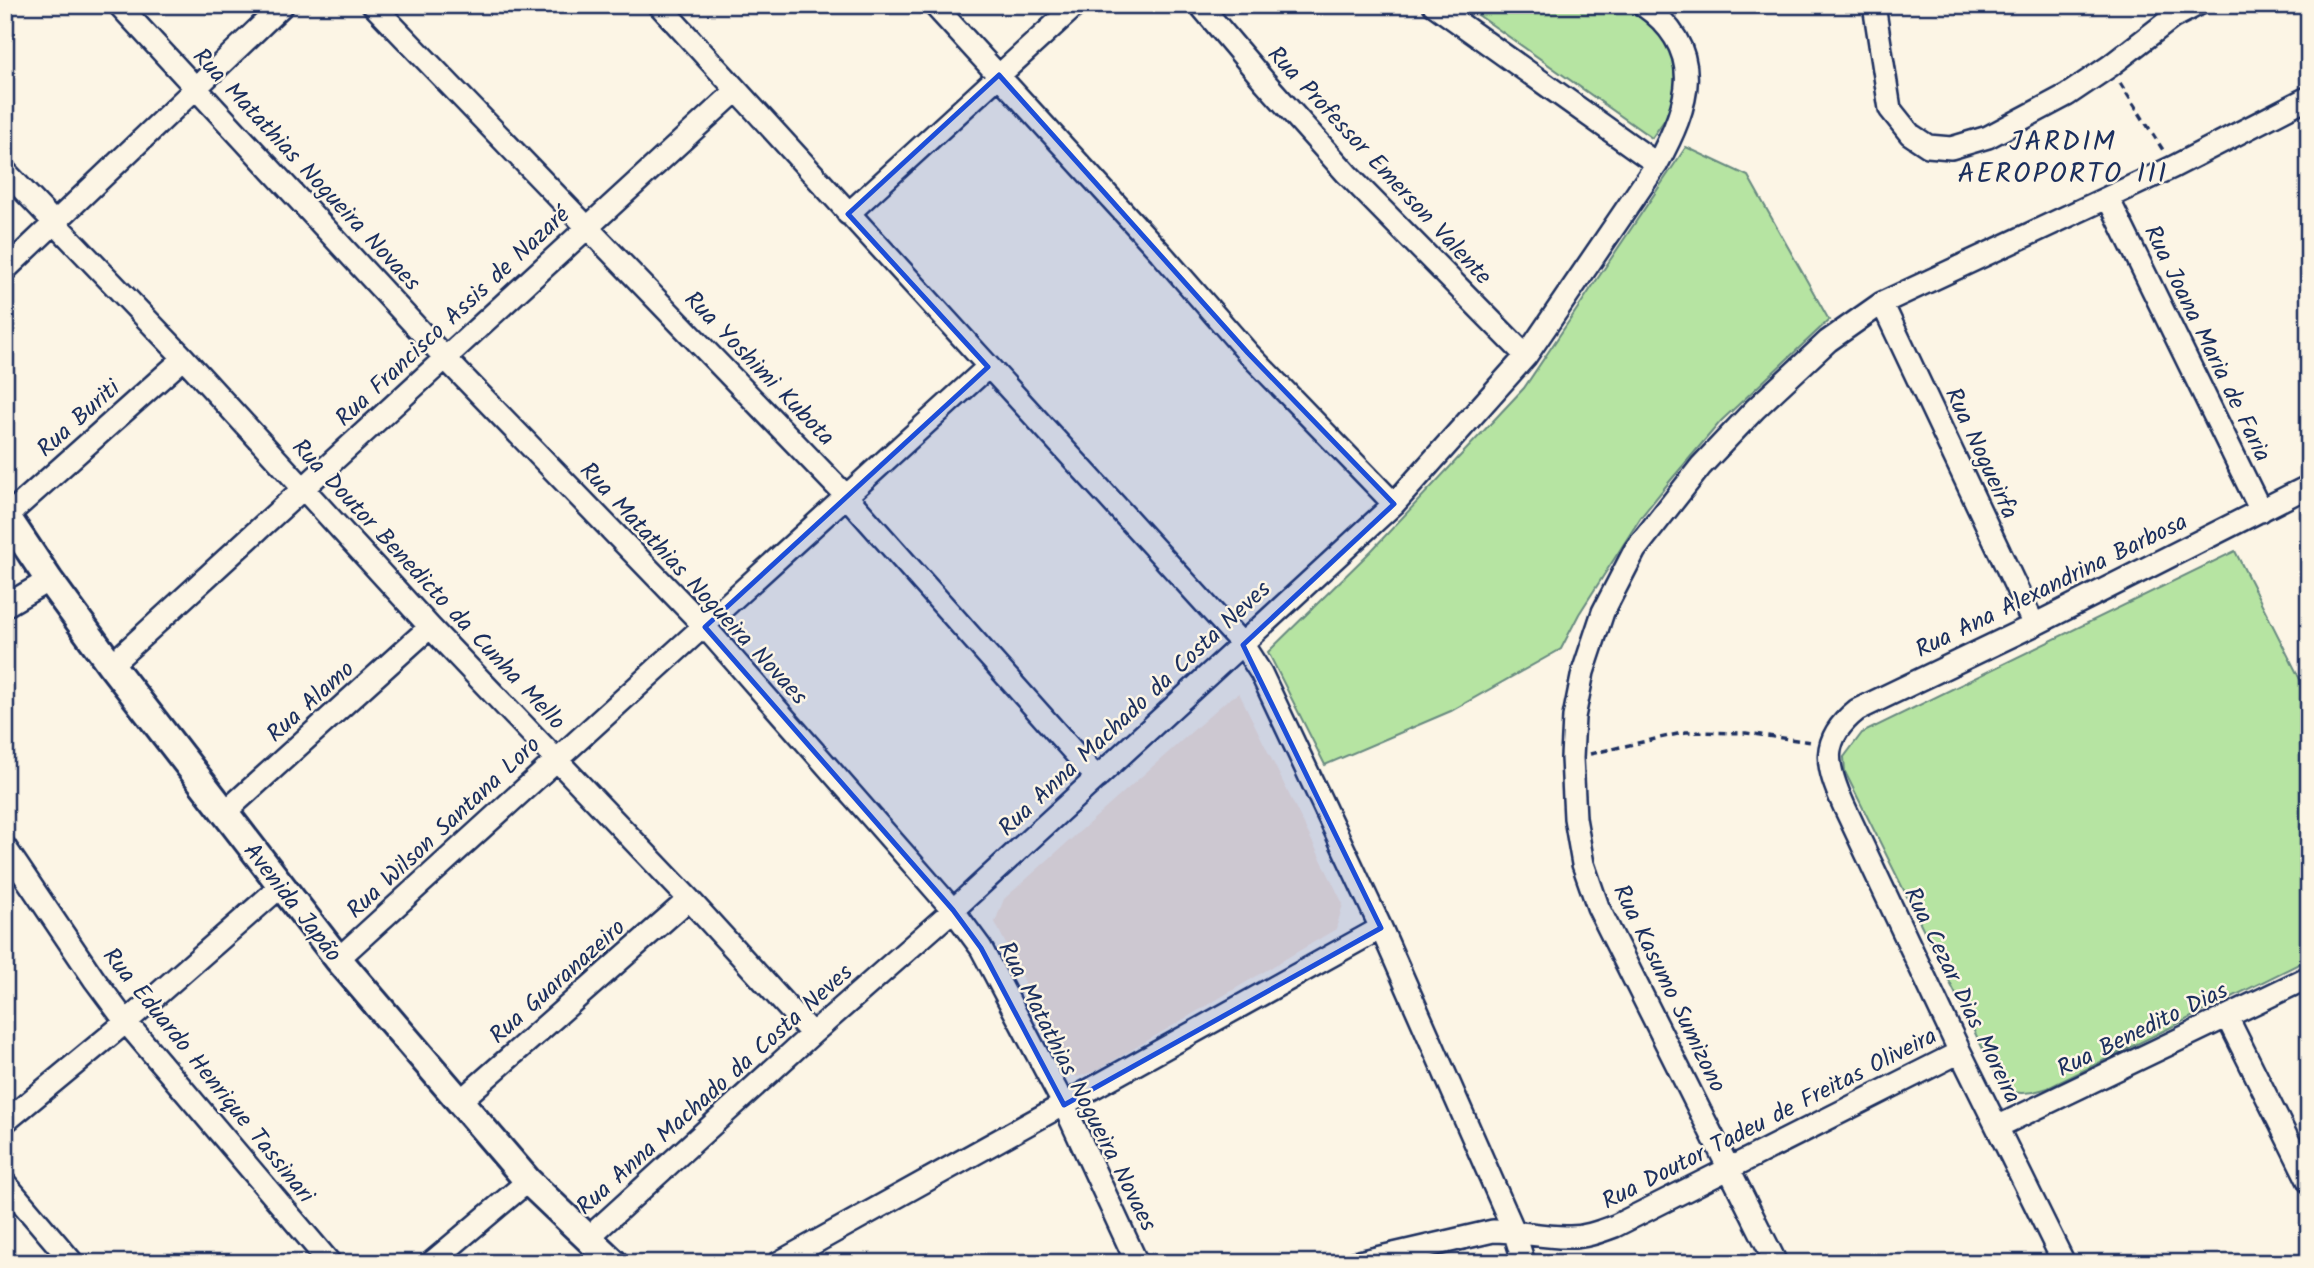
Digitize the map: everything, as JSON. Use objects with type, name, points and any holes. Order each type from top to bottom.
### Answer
[{"type":"main road","name":"Avenida Japão","points":[[6,515],[111,665],[338,959],[528,1181],[614,1263]]},
{"type":"street","name":"Rua Matathias Nogueira Novaes","points":[[119,5],[446,359],[705,627],[953,910],[981,948],[1064,1105],[1138,1263]]},
{"type":"street","points":[[5,270],[283,5]]},
{"type":"street","name":"Rua Yoshimi Kubota","points":[[373,5],[847,497],[1097,778]]},
{"type":"street","points":[[659,5],[1243,645],[1261,673],[1381,928],[1514,1231],[1524,1263]]},
{"type":"street","points":[[934,5],[1160,252],[1248,353],[1394,504]]},
{"type":"street","points":[[848,214],[1076,5]]},
{"type":"street","name":"Rua Professor Emerson Valente","points":[[1200,5],[1348,174],[1526,356]]},
{"type":"street","points":[[1434,5],[1657,164]]},
{"type":"street","name":"Rua Anna Machado da Costa Neves","points":[[588,1238],[953,910],[1394,504],[1526,356],[1657,164],[1675,131],[1685,98],[1688,69],[1678,41],[1654,12],[1643,5]]},
{"type":"street","points":[[1874,5],[1890,109],[1910,134],[1928,146],[1951,148],[1988,137],[2067,95],[2110,66],[2176,12],[2197,5]]},
{"type":"street","name":"Rua Francisco Assis de Nazaré","points":[[111,665],[736,91]]},
{"type":"street","name":"Rua Kasumo Sumizono","points":[[1776,1263],[1598,907],[1583,864],[1575,818],[1572,758],[1574,717],[1583,672],[1604,612],[1635,550],[1701,466],[1755,409],[1828,341],[1882,303],[2173,167],[2309,97]]},
{"type":"street","name":"Rua Doutor Benedicto da Cunha Mello","points":[[5,171],[184,358],[430,626],[689,899],[812,1034]]},
{"type":"street","name":"Rua Joana Maria de Faria","points":[[2108,198],[2261,511]]},
{"type":"street","name":"Rua Nogueirfa","points":[[1882,303],[2034,625]]},
{"type":"street","name":"Rua Buriti","points":[[6,515],[184,358]]},
{"type":"street","name":"Rua Wilson Santana Loro","points":[[338,959],[988,367]]},
{"type":"street","name":"Rua Ana Alexandrina Barbosa","points":[[1830,745],[1841,722],[1857,710],[2034,625],[2309,486]]},
{"type":"street","points":[[5,606],[49,580]]},
{"type":"street","name":"Rua Alamo","points":[[224,813],[430,626]]},
{"type":"street","name":"Rua Cezar Dias Moreira","points":[[1830,745],[1830,775],[1960,1052],[2064,1263]]},
{"type":"street","name":"Rua Eduardo Henrique Tassinari","points":[[5,847],[126,1022],[330,1263]]},
{"type":"street","points":[[5,1122],[126,1022],[281,886]]},
{"type":"street","name":"Rua Guaranazeiro","points":[[459,1102],[689,899]]},
{"type":"street","points":[[778,1263],[1381,928]]},
{"type":"street","name":"Rua Benedito Dias","points":[[1997,1127],[2309,977]]},
{"type":"street","points":[[2227,1017],[2309,1182]]},
{"type":"street","name":"Rua Doutor Tadeu de Freitas Oliveira","points":[[1355,1263],[1493,1231],[1569,1237],[1592,1234],[1615,1226],[1960,1052]]},
{"type":"street","points":[[431,1263],[528,1181]]},
{"type":"street","points":[[5,1183],[73,1263]]},
{"type":"path","points":[[2110,66],[2173,167]]},
{"type":"path","points":[[1572,758],[1686,732],[1745,733],[1830,745]]},
{"type":"highlighted area","points":[[999,75],[1248,353],[1394,504],[1243,645],[1381,928],[1064,1105],[981,948],[953,910],[705,627],[988,367],[848,214]]},
{"type":"shaded area","points":[[1239,693],[1343,904],[1336,929],[1096,1071],[1077,1077],[1067,1069],[995,922],[1004,899],[1225,702]]},
{"type":"green space","points":[[1464,5],[1631,5],[1659,31],[1675,55],[1683,80],[1680,96],[1652,138]]},
{"type":"green space","points":[[1686,147],[1748,176],[1829,320],[1721,421],[1670,481],[1641,517],[1579,614],[1561,649],[1451,711],[1325,765],[1268,652],[1371,551],[1524,388]]},
{"type":"green space","points":[[2235,551],[2309,697],[2309,959],[2048,1088],[2033,1092],[2013,1092],[2001,1082],[1984,1051],[1845,772],[1844,757],[1862,733]]},
{"type":"district","name":"JARDIM AEROPORTO III","points":[[2063,156]]}]
